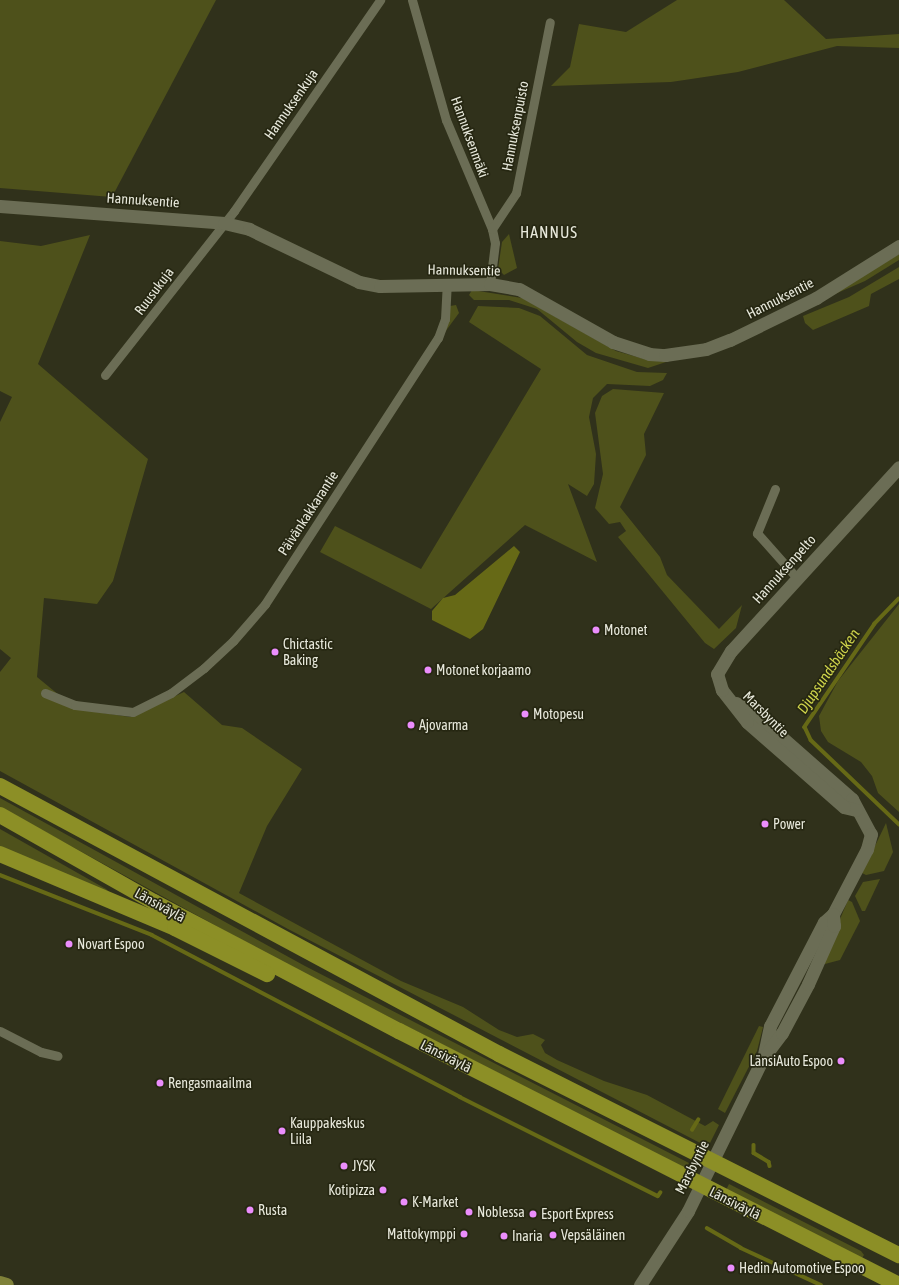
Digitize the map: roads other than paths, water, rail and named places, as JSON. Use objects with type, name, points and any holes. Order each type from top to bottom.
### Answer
[{"type":"highway","name":"Länsiväylä","points":[[0,786],[478,1043],[899,1255]]},
{"type":"highway","name":"Länsiväylä","points":[[0,815],[154,902],[399,1031],[711,1192],[899,1285]]},
{"type":"highway","points":[[0,854],[176,928],[352,1017],[399,1031]]},
{"type":"main road","name":"Hannuksentie","points":[[0,206],[224,223],[270,238],[359,282],[380,286],[490,284],[530,293],[631,349],[649,354],[685,353],[730,340],[816,298],[899,246]]},
{"type":"main road","name":"Hannuksenpelto","points":[[730,700],[718,682],[724,658],[899,467]]},
{"type":"main road","name":"Marsbyntie","points":[[640,1285],[688,1211],[763,1058],[782,1033],[817,966],[834,926],[833,914],[870,839],[870,828],[856,810],[852,799],[762,720],[730,700]]},
{"type":"main road","points":[[0,1283],[7,1285]]},
{"type":"street","name":"Hannuksenkuja","points":[[224,223],[380,0]]},
{"type":"street","name":"Hannuksenmäki","points":[[412,0],[446,120],[492,229],[494,243],[490,284]]},
{"type":"street","name":"Hannuksenpuisto","points":[[492,229],[516,193],[550,22]]},
{"type":"street","name":"Ruusukuja","points":[[105,375],[224,223]]},
{"type":"street","name":"Päivänkakkarantie","points":[[45,693],[75,705],[133,712],[171,693],[204,668],[265,604],[438,338],[445,319],[447,285]]},
{"type":"street","points":[[775,489],[757,533],[797,578]]},
{"type":"street","points":[[0,1031],[42,1052],[58,1056]]},
{"type":"waterway","name":"Djupsundsbäcken","points":[[899,599],[875,624],[805,727],[811,740],[899,824]]},
{"type":"waterway","points":[[0,875],[152,935],[460,1097],[658,1196],[660,1193]]},
{"type":"waterway","points":[[692,1130],[698,1120]]},
{"type":"waterway","points":[[754,1145],[754,1153],[769,1162],[770,1166]]},
{"type":"waterway","points":[[707,1228],[741,1248],[821,1285]]},
{"type":"place","name":"Motonet","points":[[596,630]]},
{"type":"place","name":"Chictastic Baking","points":[[275,652]]},
{"type":"place","name":"Motonet korjaamo","points":[[428,670]]},
{"type":"place","name":"Motopesu","points":[[525,714]]},
{"type":"place","name":"Ajovarma","points":[[411,725]]},
{"type":"place","name":"Power","points":[[765,824]]},
{"type":"place","name":"Novart Espoo","points":[[69,944]]},
{"type":"place","name":"LänsiAuto Espoo","points":[[841,1061]]},
{"type":"place","name":"Rengasmaailma","points":[[160,1083]]},
{"type":"place","name":"Kauppakeskus Liila","points":[[282,1131]]},
{"type":"place","name":"JYSK","points":[[344,1166]]},
{"type":"place","name":"Kotipizza","points":[[383,1190]]},
{"type":"place","name":"K-Market","points":[[404,1202]]},
{"type":"place","name":"Rusta","points":[[250,1210]]},
{"type":"place","name":"Noblessa","points":[[469,1212]]},
{"type":"place","name":"Esport Express","points":[[533,1214]]},
{"type":"place","name":"Mattokymppi","points":[[464,1234]]},
{"type":"place","name":"Vepsäläinen","points":[[553,1235]]},
{"type":"place","name":"Inaria","points":[[504,1236]]},
{"type":"place","name":"Hedin Automotive Espoo","points":[[731,1268]]},
{"type":"district","name":"HANNUS","points":[[549,232]]}]
